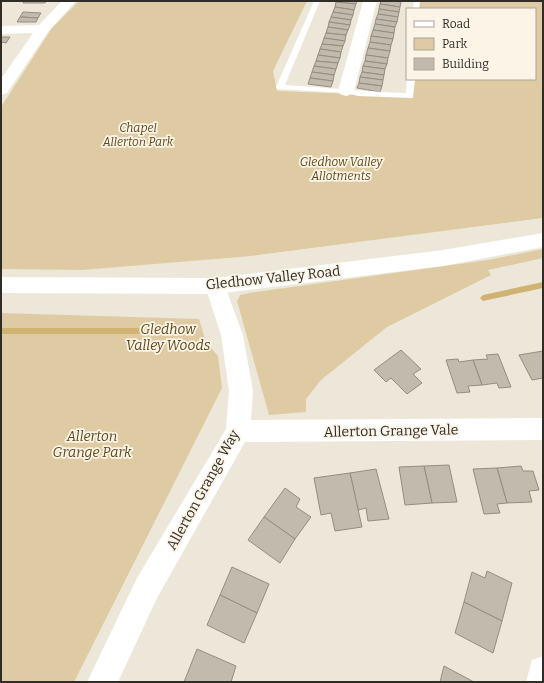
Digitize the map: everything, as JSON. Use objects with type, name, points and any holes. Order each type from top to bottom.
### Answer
[{"type":"street","points":[[1,90],[43,29],[68,1]]},
{"type":"street","points":[[346,90],[370,1]]},
{"type":"street","points":[[1,30],[43,29]]},
{"type":"street","name":"Gledhow Valley Road","points":[[1,285],[215,286],[443,258],[543,240]]},
{"type":"street","name":"Allerton Grange Way","points":[[102,682],[147,588],[238,431],[241,391],[232,335],[215,286]]},
{"type":"street","name":"Allerton Grange Vale","points":[[238,431],[277,432],[543,429]]},
{"type":"street","points":[[541,682],[543,671]]},
{"type":"lane","points":[[316,1],[280,87],[346,90],[358,94],[410,96],[411,80]]},
{"type":"green space","name":"Chapel Allerton Park","points":[[79,1],[307,1],[273,71],[277,91],[409,96],[411,80],[536,80],[536,8],[416,8],[417,1],[543,1],[543,218],[251,256],[82,270],[1,269],[1,107],[52,28]]},
{"type":"green space","points":[[543,249],[543,258],[488,270],[491,275],[387,327],[321,380],[306,399],[306,412],[269,415],[237,301],[240,295],[488,260]]},
{"type":"green space","name":"Allerton Grange Park","points":[[1,313],[199,319],[206,342],[218,356],[222,388],[74,682],[1,682]]},
{"type":"building","points":[[24,1],[46,1],[45,3],[23,3]]},
{"type":"building","points":[[357,1],[356,4],[336,2]]},
{"type":"building","points":[[381,1],[401,2],[400,7],[380,4]]},
{"type":"building","points":[[336,2],[356,4],[354,10],[335,7]]},
{"type":"building","points":[[380,4],[400,7],[399,12],[379,9]]},
{"type":"building","points":[[335,7],[354,10],[353,15],[333,12]]},
{"type":"building","points":[[379,9],[399,12],[398,17],[378,14]]},
{"type":"building","points":[[23,12],[41,13],[38,18],[20,17]]},
{"type":"building","points":[[333,12],[353,15],[351,20],[331,17]]},
{"type":"building","points":[[378,14],[398,17],[397,22],[376,19]]},
{"type":"building","points":[[20,17],[38,18],[36,22],[17,22]]},
{"type":"building","points":[[331,17],[351,20],[350,25],[329,22]]},
{"type":"building","points":[[376,19],[397,22],[395,27],[375,24]]},
{"type":"building","points":[[329,22],[350,25],[348,30],[328,27]]},
{"type":"building","points":[[375,24],[395,27],[394,33],[373,30]]},
{"type":"building","points":[[328,27],[348,30],[346,35],[326,33]]},
{"type":"building","points":[[373,30],[394,33],[393,39],[371,36]]},
{"type":"building","points":[[326,33],[346,35],[345,41],[324,38]]},
{"type":"building","points":[[371,36],[393,39],[391,45],[370,42]]},
{"type":"building","points":[[1,37],[10,37],[6,43],[1,42]]},
{"type":"building","points":[[324,38],[345,41],[343,46],[322,44]]},
{"type":"building","points":[[370,42],[391,45],[390,51],[368,48]]},
{"type":"building","points":[[322,44],[343,46],[341,52],[320,49]]},
{"type":"building","points":[[368,48],[390,51],[388,58],[366,55]]},
{"type":"building","points":[[320,49],[341,52],[340,58],[318,55]]},
{"type":"building","points":[[318,55],[340,58],[338,63],[316,61]]},
{"type":"building","points":[[366,55],[388,58],[387,64],[365,61]]},
{"type":"building","points":[[316,61],[338,63],[336,69],[314,66]]},
{"type":"building","points":[[365,61],[387,64],[385,69],[363,66]]},
{"type":"building","points":[[314,66],[336,69],[334,75],[312,72]]},
{"type":"building","points":[[363,66],[385,69],[384,75],[362,72]]},
{"type":"building","points":[[312,72],[334,75],[333,81],[310,78]]},
{"type":"building","points":[[362,72],[384,75],[383,80],[360,77]]},
{"type":"building","points":[[360,77],[383,80],[382,86],[359,83]]},
{"type":"building","points":[[310,78],[333,81],[331,87],[308,84]]},
{"type":"building","points":[[359,83],[382,86],[380,92],[357,88]]},
{"type":"building","points":[[401,350],[421,369],[413,374],[422,383],[407,394],[391,378],[386,382],[374,370]]},
{"type":"building","points":[[543,351],[543,378],[532,380],[519,355]]},
{"type":"building","points":[[498,354],[511,387],[499,388],[497,383],[482,385],[473,360],[488,359],[486,355]]},
{"type":"building","points":[[458,359],[459,362],[473,360],[482,385],[468,386],[470,392],[457,393],[446,360]]},
{"type":"building","points":[[449,465],[457,502],[432,503],[424,466]]},
{"type":"building","points":[[424,466],[432,503],[405,505],[399,467]]},
{"type":"building","points":[[521,466],[523,471],[533,471],[539,490],[529,491],[532,502],[507,503],[497,468]]},
{"type":"building","points":[[497,468],[507,503],[497,504],[500,513],[484,514],[473,469]]},
{"type":"building","points":[[376,469],[389,519],[368,521],[366,508],[358,510],[350,473]]},
{"type":"building","points":[[350,473],[362,527],[335,531],[331,513],[321,515],[314,478]]},
{"type":"building","points":[[285,488],[300,499],[296,507],[311,517],[295,539],[264,517]]},
{"type":"building","points":[[264,517],[295,539],[280,563],[248,540]]},
{"type":"building","points":[[232,567],[269,584],[257,613],[220,595]]},
{"type":"building","points":[[487,571],[512,583],[502,621],[464,602],[472,572],[485,578]]},
{"type":"building","points":[[220,595],[257,613],[244,643],[207,625]]},
{"type":"building","points":[[464,602],[502,621],[493,653],[455,633]]},
{"type":"building","points":[[197,649],[236,666],[231,682],[184,682]]},
{"type":"building","points":[[444,666],[474,682],[440,682]]},
{"type":"waterway","points":[[483,298],[543,285]]},
{"type":"waterway","points":[[1,331],[139,331]]},
{"type":"park label","name":"Gledhow Valley Allotments","points":[[341,169]]},
{"type":"park label","name":"Gledhow Valley Woods","points":[[168,338]]}]
